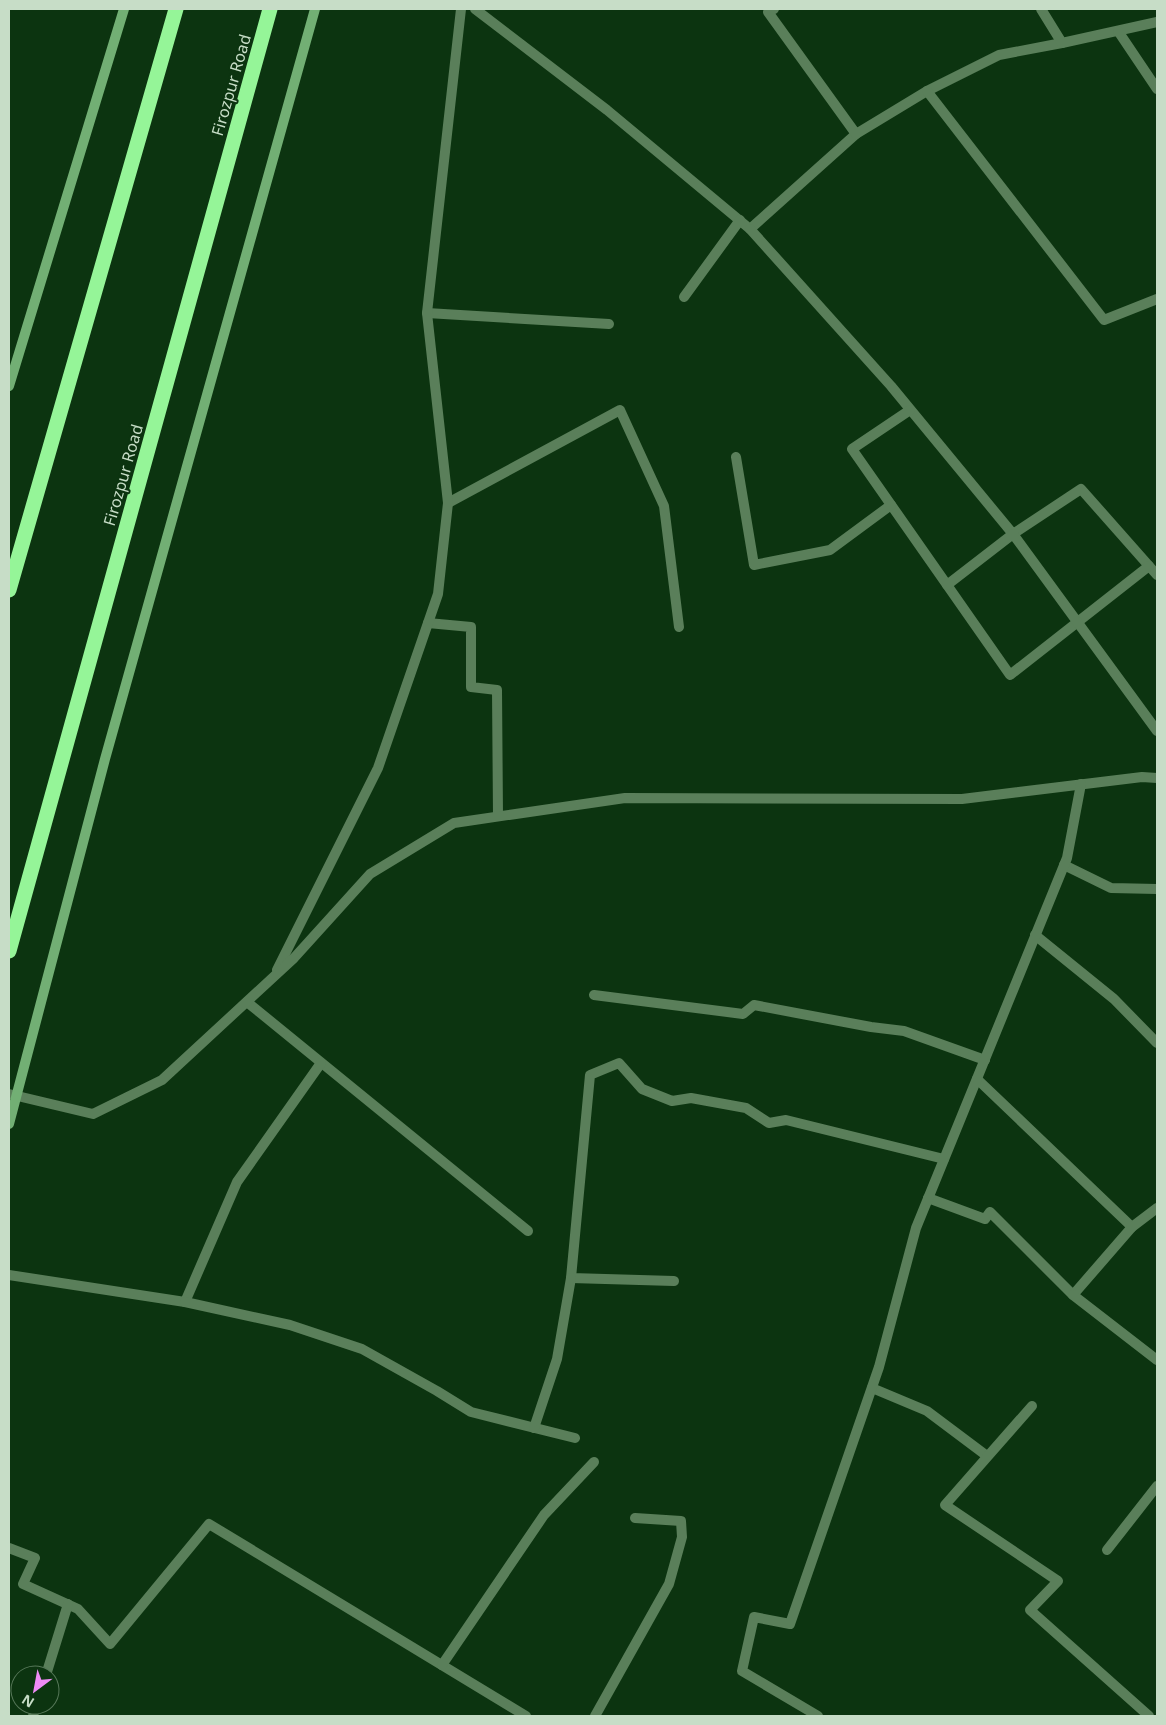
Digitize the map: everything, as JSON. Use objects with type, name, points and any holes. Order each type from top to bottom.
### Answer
[{"type":"highway","points":[[9,590],[176,9]]},
{"type":"highway","name":"Firozpur Road","points":[[9,951],[270,9]]},
{"type":"street","points":[[9,386],[124,9]]},
{"type":"street","points":[[9,1124],[12,1096],[315,9]]},
{"type":"street","points":[[274,976],[378,768],[438,594],[448,503],[427,313],[461,9]]},
{"type":"street","points":[[475,9],[607,110],[750,229],[910,410],[1012,534],[1157,732]]},
{"type":"street","points":[[774,9],[768,12],[856,134]]},
{"type":"street","points":[[1041,9],[1062,42]]},
{"type":"street","points":[[750,229],[856,134],[927,91],[999,55],[1157,22]]},
{"type":"street","points":[[1118,31],[1157,89]]},
{"type":"street","points":[[927,91],[1104,320],[1157,299]]},
{"type":"street","points":[[684,297],[740,220]]},
{"type":"street","points":[[427,313],[609,324]]},
{"type":"street","points":[[448,503],[620,410],[664,506],[679,627]]},
{"type":"street","points":[[910,410],[852,449],[1010,675],[1150,566]]},
{"type":"street","points":[[736,457],[754,566],[830,550],[891,505]]},
{"type":"street","points":[[947,585],[1012,534],[1081,489],[1157,575]]},
{"type":"street","points":[[428,623],[471,628],[471,687],[497,690],[498,816]]},
{"type":"street","points":[[12,1096],[92,1114],[162,1080],[294,958],[370,874],[454,823],[625,798],[962,799],[1142,777],[1157,778]]},
{"type":"street","points":[[818,1716],[742,1671],[754,1617],[790,1624],[879,1367],[916,1228],[1067,858],[1081,784]]},
{"type":"street","points":[[1064,865],[1111,888],[1157,889]]},
{"type":"street","points":[[1035,935],[1114,999],[1157,1043]]},
{"type":"street","points":[[594,995],[743,1014],[754,1005],[871,1027],[904,1031],[985,1060]]},
{"type":"street","points":[[247,1002],[528,1231]]},
{"type":"street","points":[[185,1302],[237,1182],[321,1062]]},
{"type":"street","points":[[534,1428],[557,1359],[571,1278],[590,1075],[620,1063],[642,1089],[672,1101],[691,1098],[746,1108],[769,1123],[786,1120],[944,1159]]},
{"type":"street","points":[[977,1079],[1132,1227]]},
{"type":"street","points":[[928,1198],[985,1219],[990,1212],[1073,1295],[1157,1360]]},
{"type":"street","points":[[1073,1295],[1132,1227],[1157,1208]]},
{"type":"street","points":[[9,1274],[185,1302],[290,1325],[362,1349],[472,1412],[575,1438]]},
{"type":"street","points":[[571,1278],[674,1282]]},
{"type":"street","points":[[872,1388],[927,1411],[987,1456]]},
{"type":"street","points":[[1032,1406],[945,1505],[1058,1580],[1030,1610],[1149,1716]]},
{"type":"street","points":[[442,1665],[544,1515],[594,1462]]},
{"type":"street","points":[[1107,1550],[1157,1486]]},
{"type":"street","points":[[595,1716],[669,1584],[682,1537],[681,1521],[635,1518]]},
{"type":"street","points":[[9,1548],[35,1558],[22,1584],[78,1608],[110,1644],[209,1524],[526,1716]]},
{"type":"street","points":[[49,1665],[68,1604]]}]
